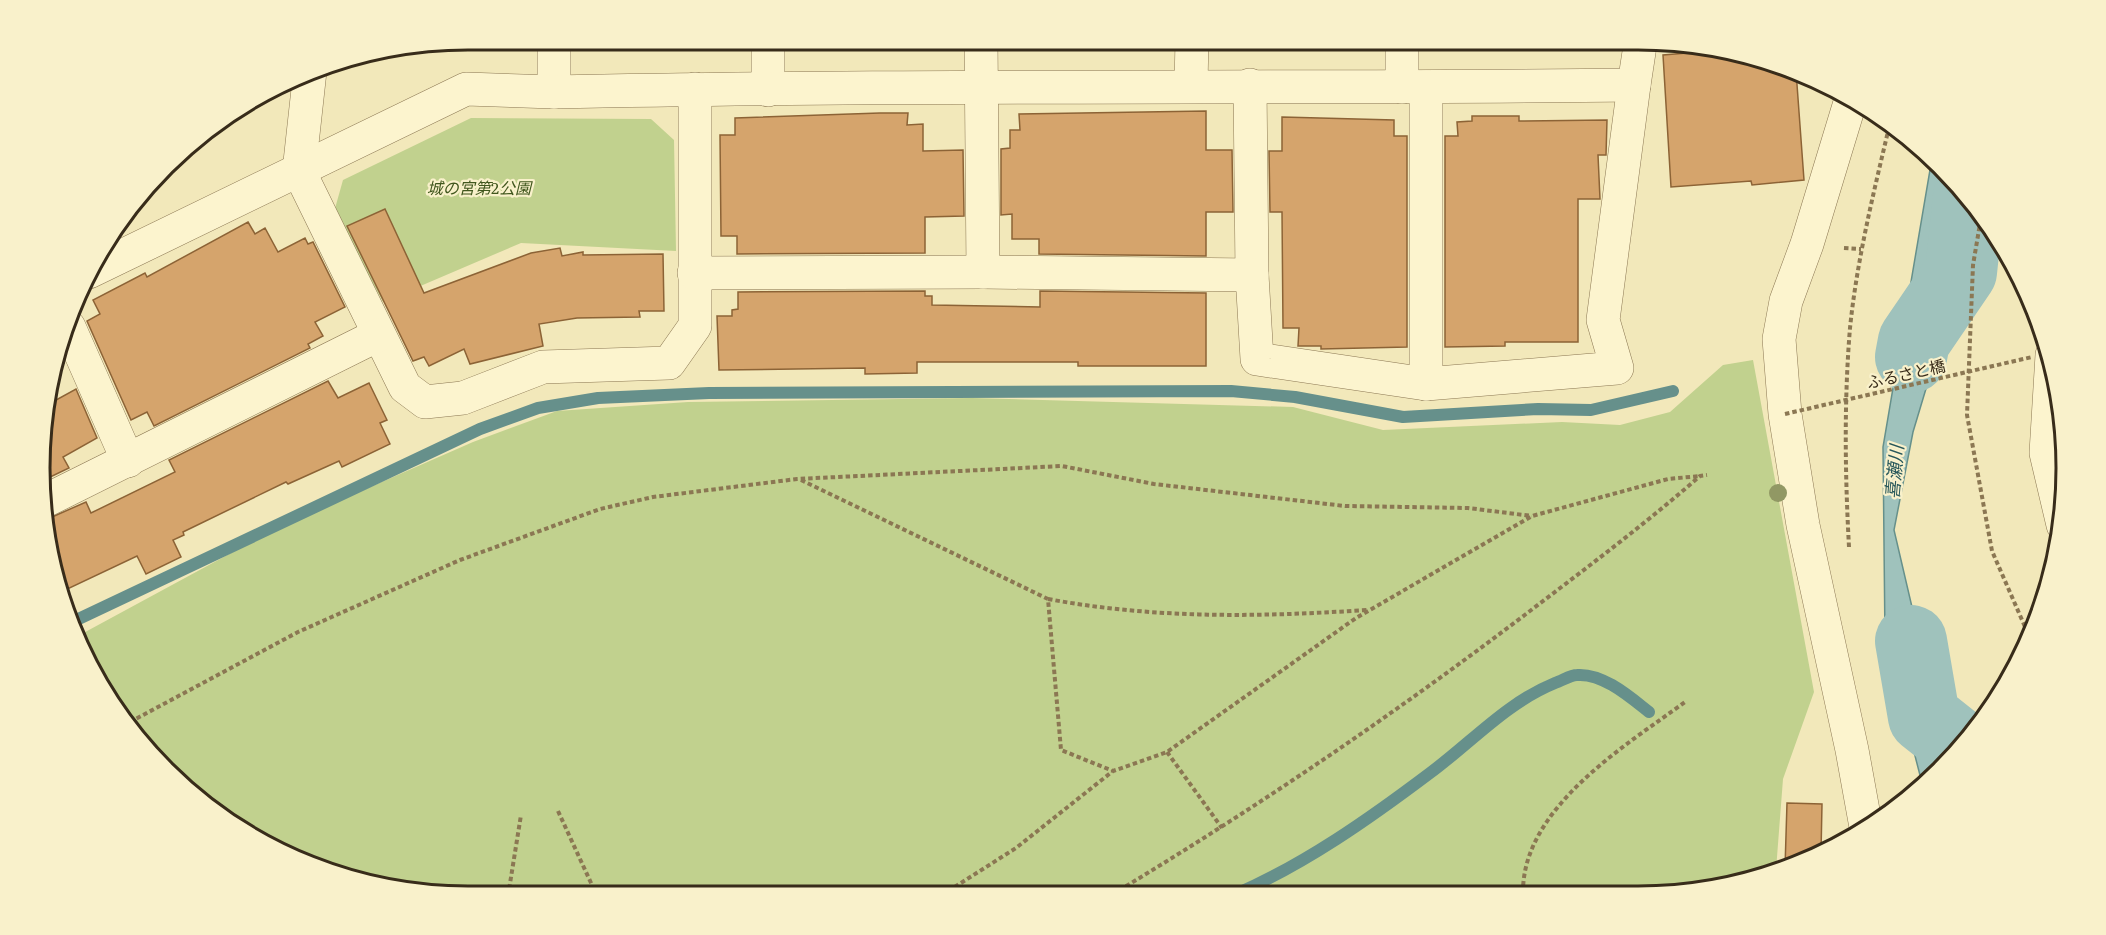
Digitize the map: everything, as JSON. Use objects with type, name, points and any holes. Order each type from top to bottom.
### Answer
[{"type":"street","points":[[554,50],[554,92]]},
{"type":"street","points":[[768,50],[768,90]]},
{"type":"street","points":[[981,50],[983,272]]},
{"type":"street","points":[[1191,85],[1192,50]]},
{"type":"street","points":[[1405,50],[1414,87],[1426,384]]},
{"type":"street","points":[[1250,85],[1252,275],[1257,359],[1426,384],[1617,368],[1603,320],[1639,50]]},
{"type":"street","points":[[309,81],[299,171],[405,387],[425,402],[463,398],[543,367],[669,363],[695,326],[695,89]]},
{"type":"street","points":[[101,267],[466,89],[554,92],[1191,85],[1414,87],[1634,85]]},
{"type":"street","points":[[1849,107],[1808,244],[1786,301],[1779,339],[1785,414],[1803,525],[1852,750],[1865,819]]},
{"type":"street","points":[[694,273],[983,272],[1252,275]]},
{"type":"street","points":[[72,333],[128,461]]},
{"type":"street","points":[[50,498],[378,334]]},
{"type":"street","points":[[2042,360],[2046,453],[2056,495]]},
{"type":"path","points":[[1849,555],[1845,473],[1850,329],[1862,249],[1888,132]]},
{"type":"path","points":[[1979,226],[1972,265],[1967,415],[1992,551],[2025,627]]},
{"type":"path","name":"ふるさと橋","points":[[1785,414],[2041,356]]},
{"type":"path","points":[[134,720],[298,632],[460,560],[600,508],[653,497],[797,479],[1062,466],[1154,484],[1345,506],[1468,508],[1532,516]]},
{"type":"path","points":[[956,886],[1016,848],[1113,771],[1167,752],[1369,610],[1532,516],[1668,479],[1707,475]]},
{"type":"path","points":[[1126,886],[1222,828],[1436,682],[1649,521],[1700,476]]},
{"type":"path","points":[[797,479],[1048,599],[1108,610],[1194,616],[1281,616],[1369,610]]},
{"type":"path","points":[[1048,599],[1061,750],[1113,771]]},
{"type":"path","points":[[1523,886],[1523,879],[1535,842],[1556,807],[1614,754],[1685,702]]},
{"type":"path","points":[[1167,752],[1222,828]]},
{"type":"path","points":[[558,811],[592,886]]},
{"type":"path","points":[[510,886],[521,815]]},
{"type":"green space","name":"城の宮第2公園","points":[[471,118],[651,119],[674,140],[676,251],[521,243],[383,302],[334,212],[343,180]]},
{"type":"green space","points":[[1753,360],[1814,692],[1783,779],[1777,862],[1747,871],[1693,882],[1638,886],[468,886],[413,882],[359,871],[308,854],[258,829],[213,799],[172,763],[136,722],[120,700],[84,633],[279,527],[473,442],[557,411],[688,402],[972,398],[1293,407],[1383,430],[1562,422],[1620,425],[1670,412],[1723,365]]},
{"type":"water","points":[[1930,168],[1968,210],[1961,272],[1913,432],[1894,530],[1946,751],[1920,776],[1885,639],[1883,447]]},
{"type":"building","points":[[1690,53],[1720,58],[1747,64],[1797,81],[1804,180],[1752,185],[1751,181],[1671,187],[1663,55]]},
{"type":"building","points":[[1206,111],[1206,150],[1232,150],[1233,212],[1206,212],[1206,256],[1039,254],[1039,239],[1012,239],[1012,214],[1001,215],[1001,149],[1010,148],[1010,130],[1020,130],[1019,114]]},
{"type":"building","points":[[908,113],[907,125],[923,124],[923,151],[963,150],[964,216],[925,217],[925,253],[737,254],[737,236],[721,236],[720,135],[735,135],[735,118]]},
{"type":"building","points":[[1472,116],[1519,116],[1519,121],[1607,120],[1606,155],[1598,155],[1600,199],[1578,199],[1578,342],[1505,342],[1505,346],[1445,347],[1445,136],[1458,136],[1457,122],[1472,121]]},
{"type":"building","points":[[1282,117],[1394,120],[1394,136],[1407,136],[1407,347],[1321,349],[1321,346],[1298,346],[1299,328],[1283,328],[1282,212],[1270,212],[1269,151],[1282,151]]},
{"type":"building","points":[[385,209],[424,293],[531,253],[560,248],[562,256],[583,252],[583,255],[663,254],[664,311],[639,311],[640,317],[577,318],[539,324],[543,346],[470,364],[464,349],[429,366],[424,357],[413,361],[347,226]]},
{"type":"building","points":[[248,222],[255,234],[265,228],[278,252],[305,238],[308,244],[313,242],[345,307],[315,322],[323,336],[308,344],[310,348],[154,426],[147,412],[131,420],[87,321],[100,314],[93,300],[145,273],[147,277]]},
{"type":"building","points":[[925,291],[925,296],[932,296],[932,305],[1040,307],[1040,291],[1206,293],[1206,366],[1078,366],[1078,362],[917,362],[917,373],[865,374],[865,368],[719,370],[717,316],[732,316],[732,310],[738,309],[738,292]]},
{"type":"building","points":[[328,381],[338,398],[369,383],[387,420],[380,423],[390,444],[342,467],[339,461],[288,484],[286,482],[183,532],[184,535],[173,540],[181,557],[146,574],[137,556],[68,589],[52,517],[86,502],[91,513],[175,472],[169,460]]},
{"type":"building","points":[[76,389],[97,438],[63,457],[69,468],[50,477],[50,440],[55,400]]},
{"type":"building","points":[[1787,803],[1822,804],[1821,843],[1785,859]]},
{"type":"waterway","name":"喜瀬川","points":[[1911,357],[1914,341],[1961,272],[1968,210]]},
{"type":"waterway","points":[[78,619],[480,429],[538,408],[598,398],[709,393],[1231,391],[1295,397],[1403,417],[1538,409],[1591,410],[1673,391]]},
{"type":"waterway","name":"喜瀬川","points":[[1911,641],[1924,717],[1954,741]]},
{"type":"waterway","points":[[1253,886],[1336,840],[1430,773],[1505,712],[1537,691],[1555,683],[1574,675],[1597,678],[1616,687],[1649,712]]}]
